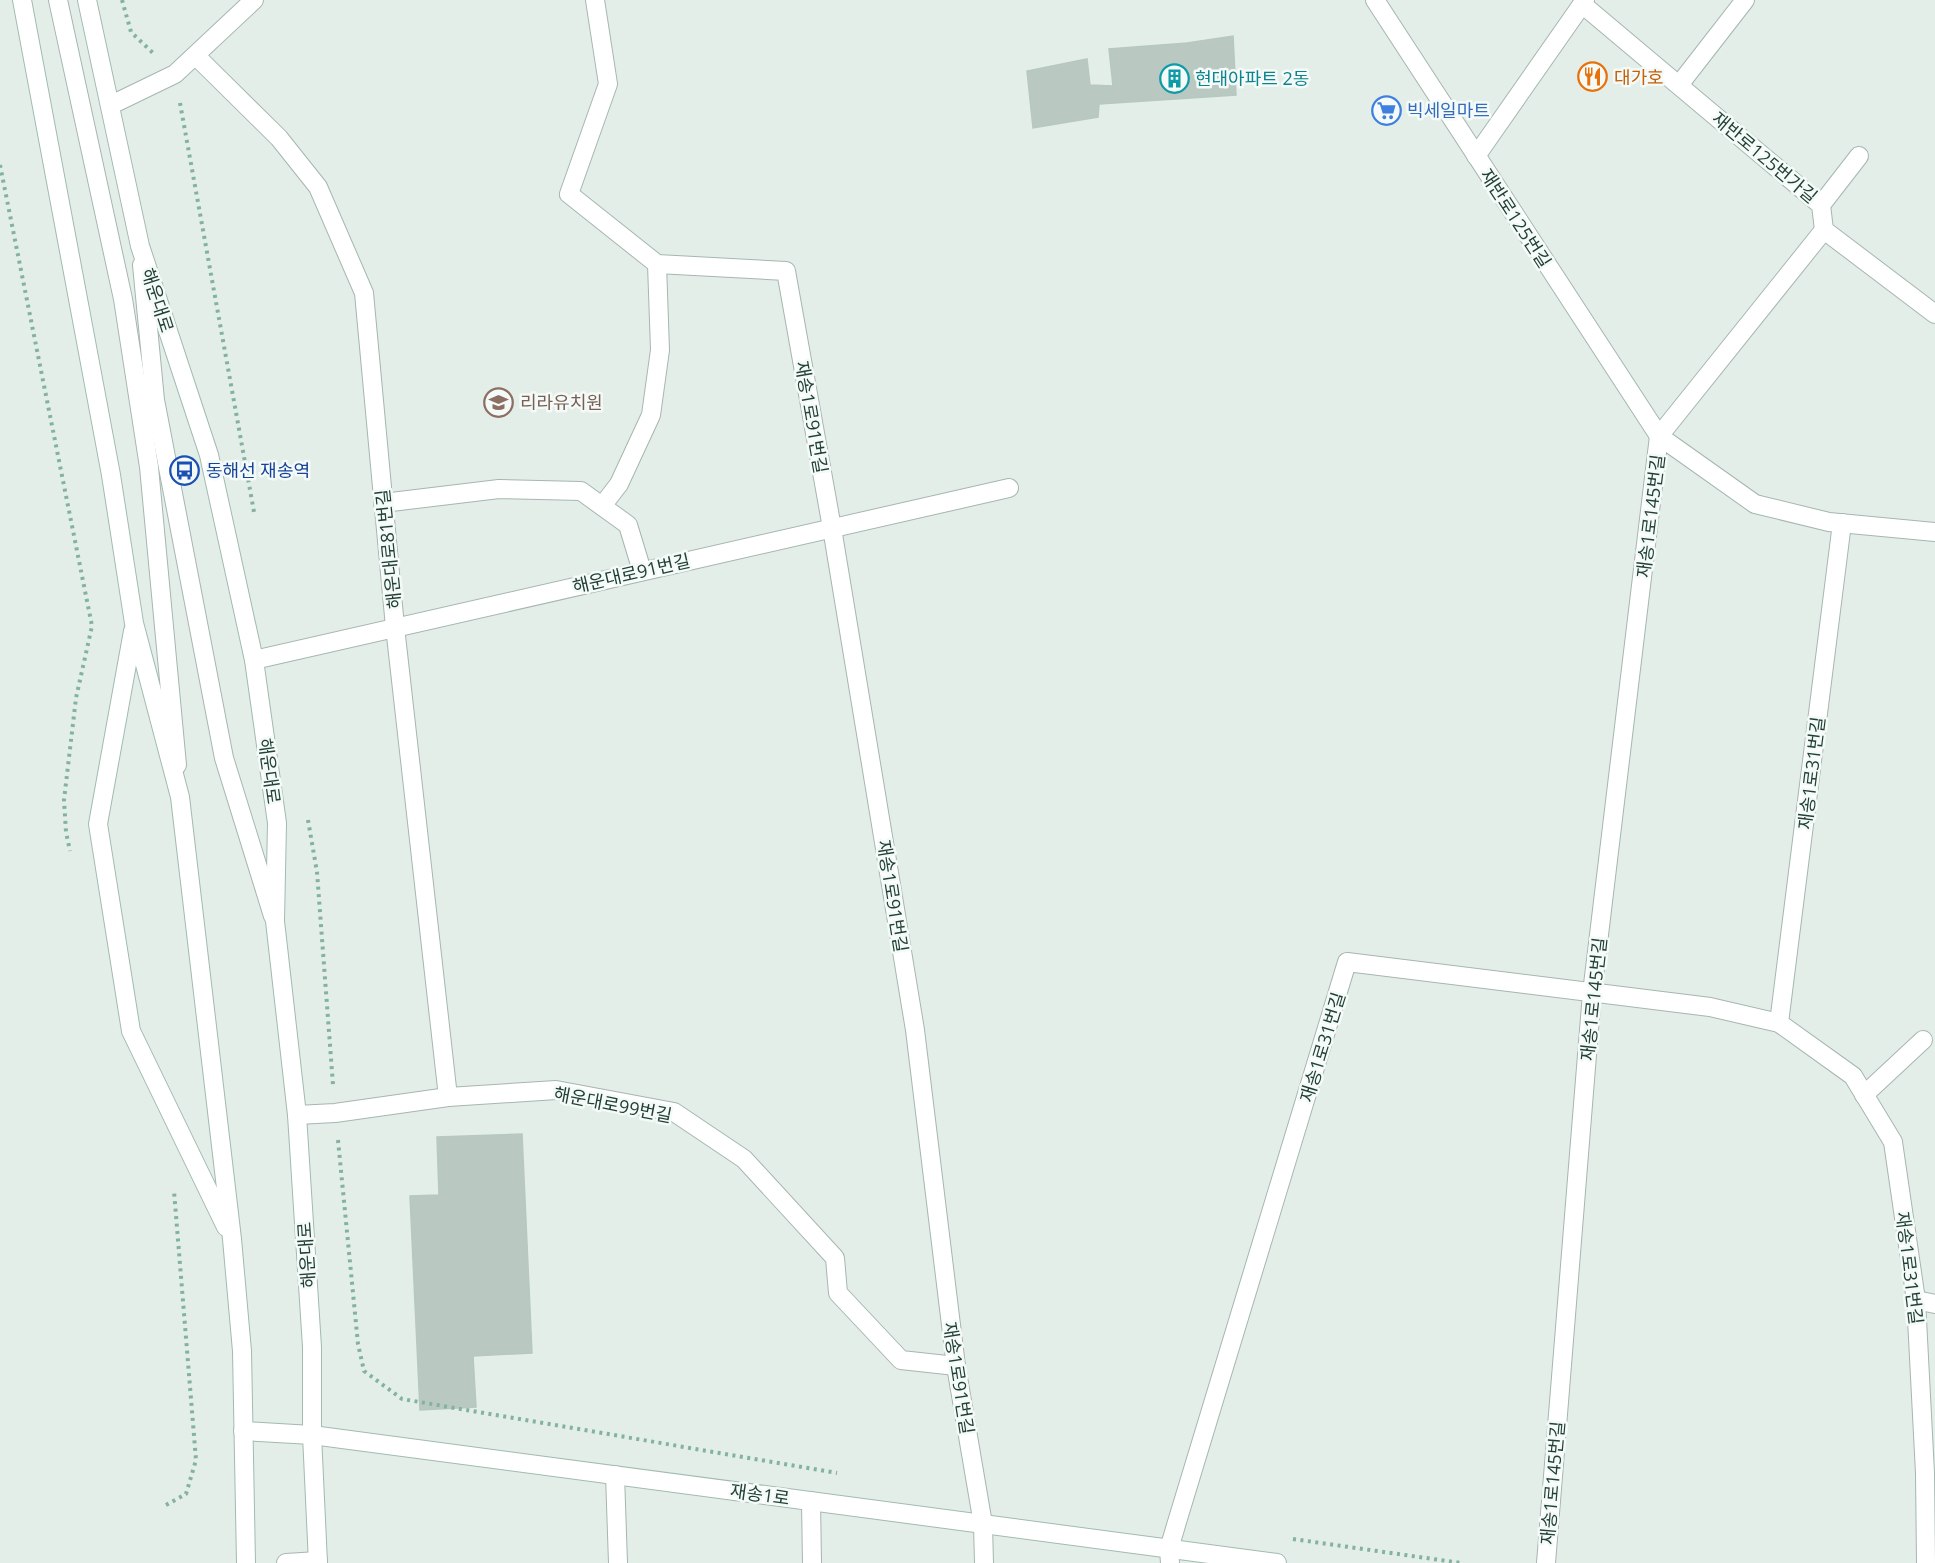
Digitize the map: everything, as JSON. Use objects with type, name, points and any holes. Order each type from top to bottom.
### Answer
[{"type":"street","points":[[22,0],[111,475],[134,623],[180,797]]},
{"type":"street","points":[[58,0],[123,298],[149,467],[180,797],[232,1239],[242,1352],[246,1563]]},
{"type":"street","name":"해운대로","points":[[87,0],[140,246],[209,454],[254,660],[277,823],[275,921],[297,1115],[312,1347],[312,1435],[318,1562]]},
{"type":"street","points":[[111,105],[175,74],[254,0]]},
{"type":"street","points":[[595,0],[608,84],[569,194],[657,264],[660,350],[651,415],[619,484],[602,506]]},
{"type":"street","name":"재반로125번길","points":[[1375,0],[1659,436],[1755,504],[1842,523],[1935,532]]},
{"type":"street","points":[[1679,85],[1744,0]]},
{"type":"street","name":"재반로125번가길","points":[[1476,156],[1583,2],[1821,205],[1824,230]]},
{"type":"street","name":"해운대로81번길","points":[[196,56],[279,138],[318,187],[364,293],[383,503],[448,1097]]},
{"type":"street","points":[[1821,205],[1859,156]]},
{"type":"street","points":[[1659,436],[1824,230],[1935,314]]},
{"type":"street","points":[[140,246],[155,400],[225,758],[275,921]]},
{"type":"street","name":"재송1로91번길","points":[[657,264],[786,271],[832,528],[915,1030],[956,1366],[983,1524],[984,1563]]},
{"type":"street","name":"재송1로145번길","points":[[1546,1563],[1592,993],[1659,436]]},
{"type":"street","name":"해운대로91번길","points":[[254,660],[1009,488]]},
{"type":"street","points":[[383,503],[498,489],[581,491],[628,525],[642,571]]},
{"type":"street","name":"재송1로31번길","points":[[1779,1023],[1842,523]]},
{"type":"street","points":[[134,623],[99,824],[131,1031],[232,1239]]},
{"type":"street","name":"재송1로31번길","points":[[1170,1556],[1347,962],[1710,1007],[1779,1023],[1853,1076],[1893,1142],[1916,1300],[1930,1474],[1926,1563]]},
{"type":"street","points":[[1864,1095],[1923,1040]]},
{"type":"street","name":"해운대로99번길","points":[[297,1115],[335,1113],[448,1097],[556,1090],[674,1112],[744,1159],[828,1250],[835,1258],[838,1293],[901,1360],[956,1366]]},
{"type":"street","points":[[1916,1300],[1935,1304]]},
{"type":"street","name":"재송1로","points":[[243,1431],[312,1435],[983,1524],[1170,1556],[1277,1563]]},
{"type":"street","points":[[615,1475],[618,1563]]},
{"type":"street","points":[[811,1501],[812,1563]]},
{"type":"street","points":[[286,1563],[318,1562]]},
{"type":"path","points":[[122,0],[131,32],[175,74]]},
{"type":"path","points":[[402,1399],[849,1474]]},
{"type":"path","points":[[1284,1538],[1461,1563]]},
{"type":"building","name":"현대아파트 2동","points":[[1233,36],[1236,95],[1099,104],[1098,117],[1033,128],[1027,71],[1087,59],[1090,85],[1113,86],[1109,49],[1187,43]]},
{"type":"building","points":[[522,1134],[532,1353],[473,1356],[476,1407],[420,1410],[410,1196],[439,1195],[437,1137]]},
{"type":"place","name":"대가호","points":[[1593,77]]},
{"type":"place","name":"현대아파트 2동","points":[[1174,78]]},
{"type":"place","name":"빅세일마트","points":[[1386,110]]},
{"type":"place","name":"리라유치원","points":[[499,402]]},
{"type":"place","name":"동해선 재송역","points":[[185,470]]}]
